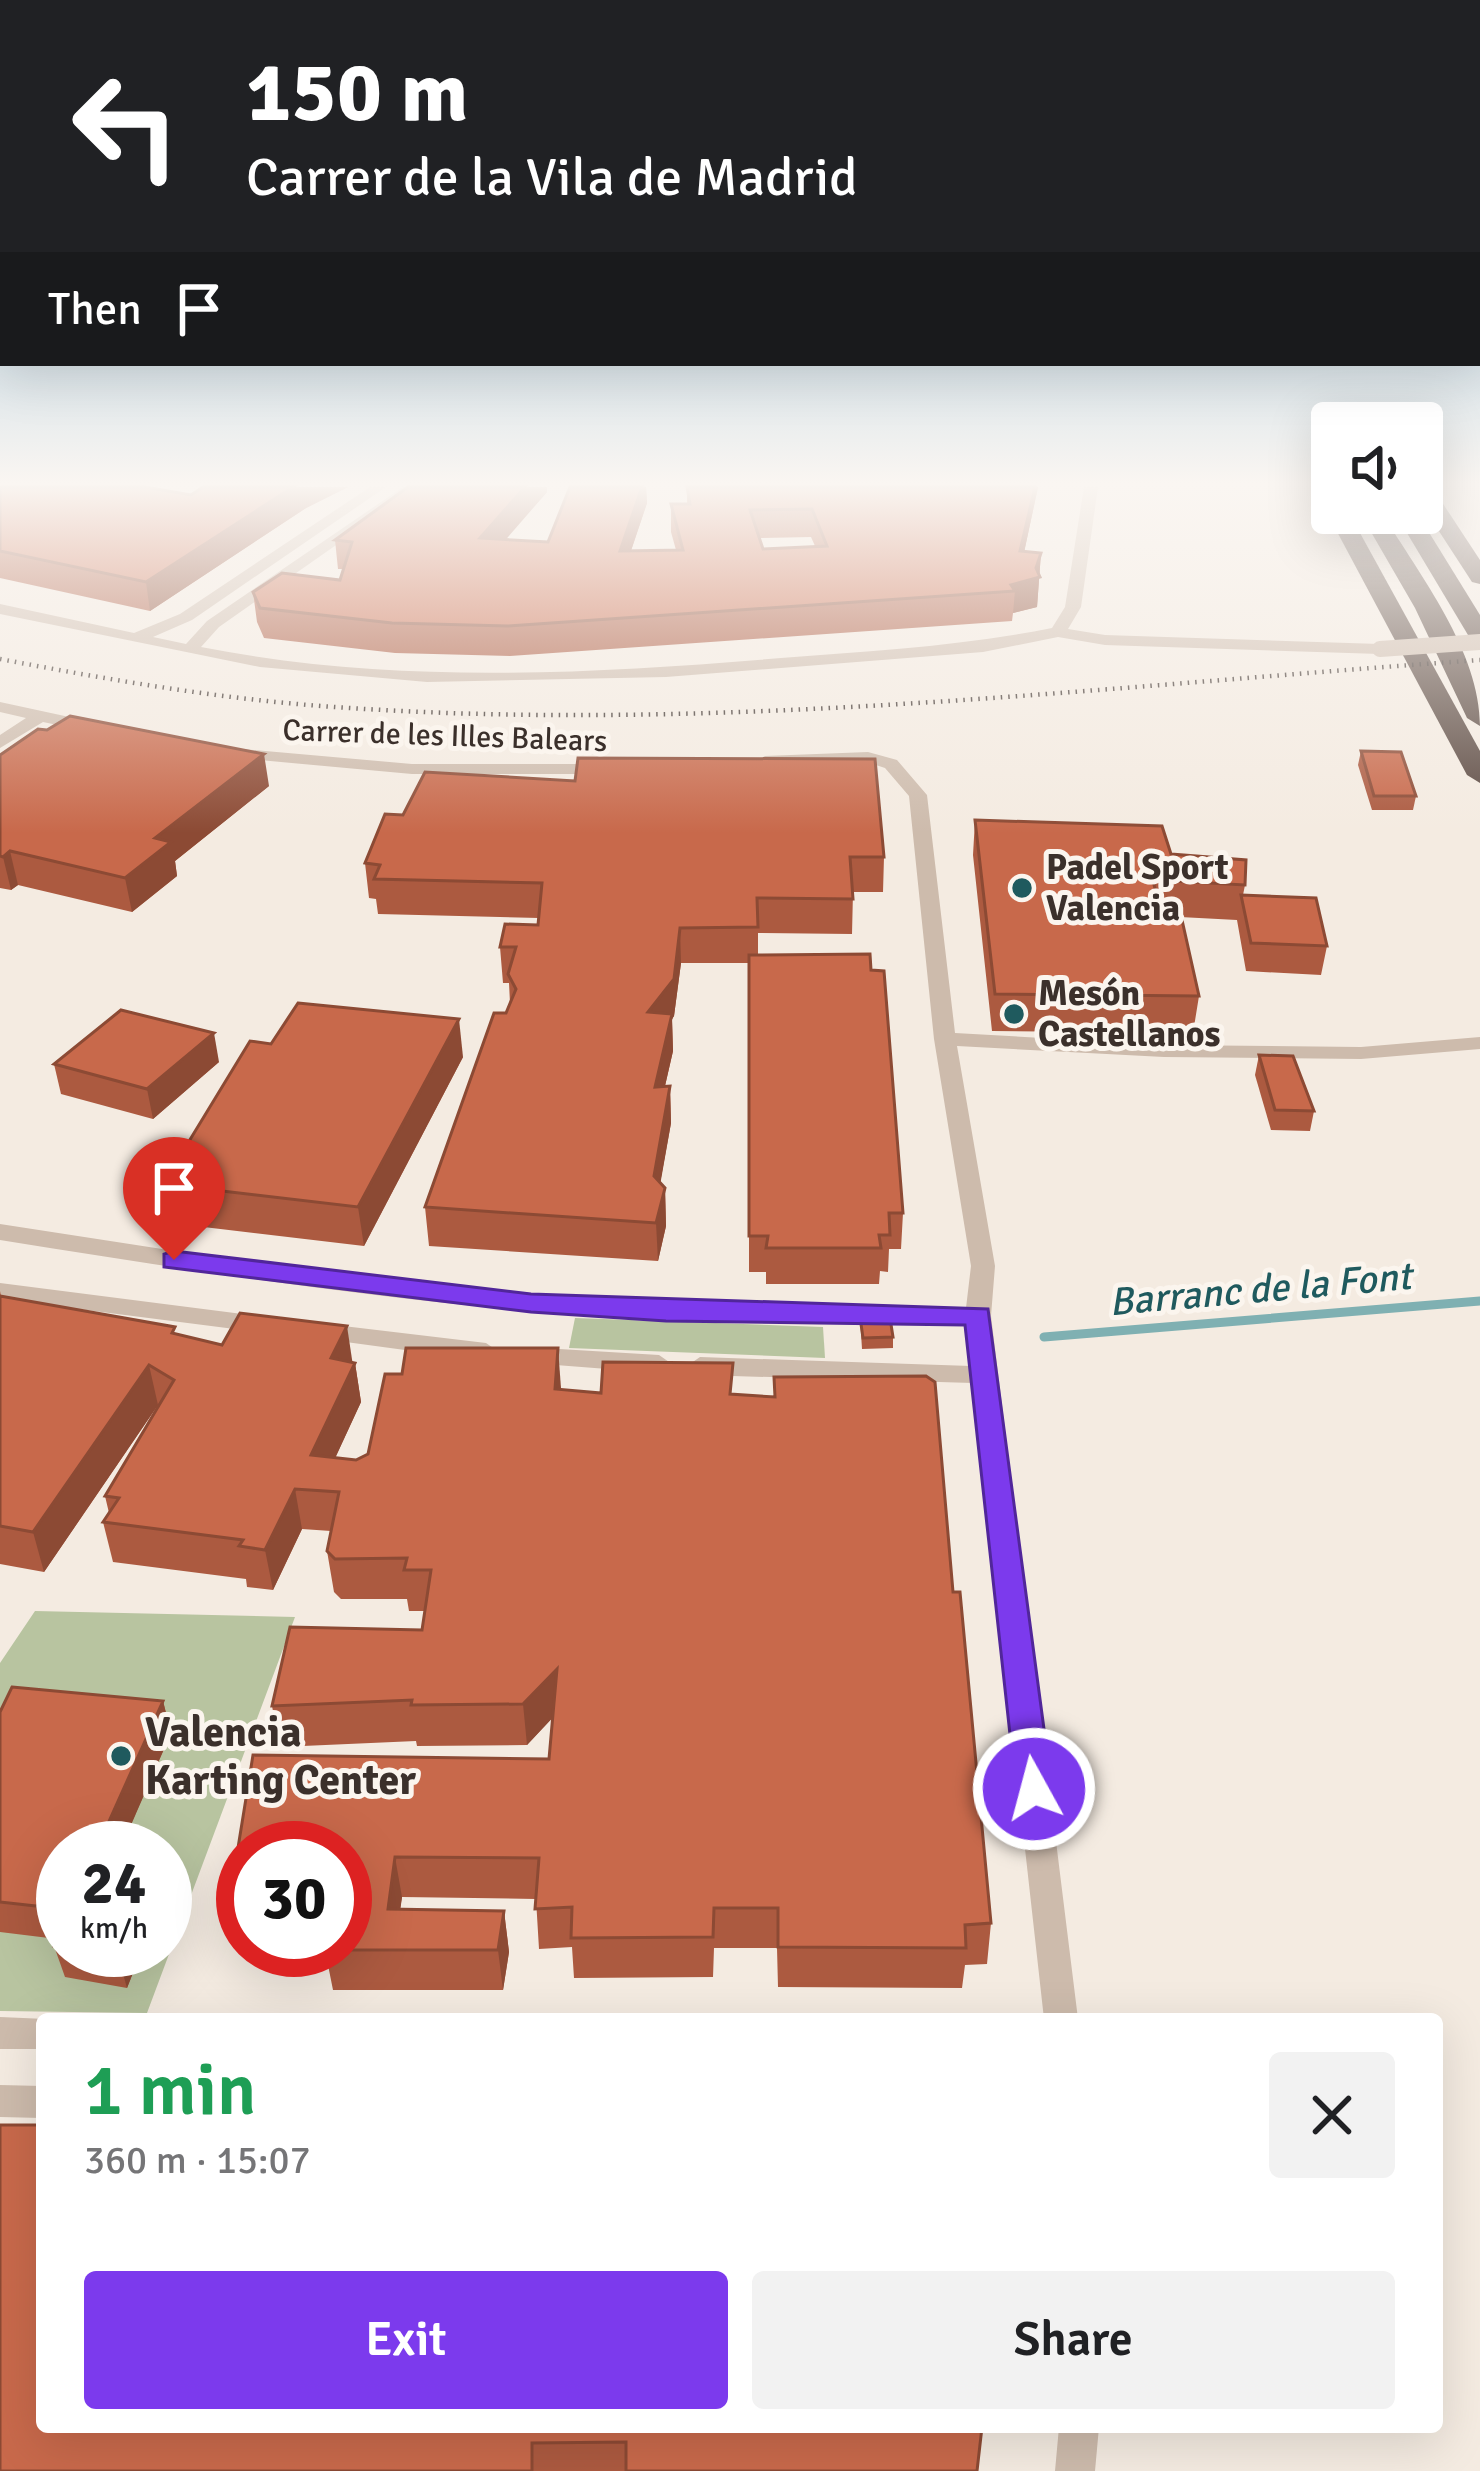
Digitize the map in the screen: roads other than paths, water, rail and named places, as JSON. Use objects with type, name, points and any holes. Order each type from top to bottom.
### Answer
[{"type":"highway","points":[[1386,602],[1480,776]]},
{"type":"highway","points":[[1424,602],[1480,718]]},
{"type":"highway","points":[[1458,602],[1480,639]]},
{"type":"street","points":[[140,637],[208,602]]},
{"type":"street","points":[[191,648],[213,624],[245,602]]},
{"type":"street","points":[[1058,632],[1074,602]]},
{"type":"street","points":[[0,609],[191,648],[347,673],[492,680],[983,647],[1058,632],[1105,640],[1380,649],[1480,639]]},
{"type":"street","points":[[0,707],[40,716],[61,728],[110,731]]},
{"type":"street","points":[[0,743],[40,716]]},
{"type":"street","name":"Carrer de les Illes Balears","points":[[210,750],[412,769],[640,768]]},
{"type":"street","points":[[739,763],[828,757],[891,764],[918,795],[945,1039],[983,1266],[978,1316],[1060,2013]]},
{"type":"street","points":[[945,1039],[1163,1051],[1361,1053],[1480,1043]]},
{"type":"street","points":[[0,1232],[174,1260],[531,1303],[666,1311],[978,1316]]},
{"type":"street","points":[[0,1291],[514,1355],[986,1375]]},
{"type":"street","points":[[0,2033],[36,2033]]},
{"type":"street","points":[[0,2102],[36,2102]]},
{"type":"street","points":[[1076,2471],[1079,2433]]},
{"type":"waterway","name":"Barranc de la Font","points":[[1044,1337],[1480,1301]]},
{"type":"railway","points":[[0,659],[174,689],[306,705],[632,715],[915,703],[1480,660]]},
{"type":"place","name":"Padel Sport Valencia","points":[[1022,888]]},
{"type":"place","name":"Mesón Castellanos","points":[[1014,1014]]},
{"type":"place","name":"Valencia Karting Center","points":[[121,1756]]}]
